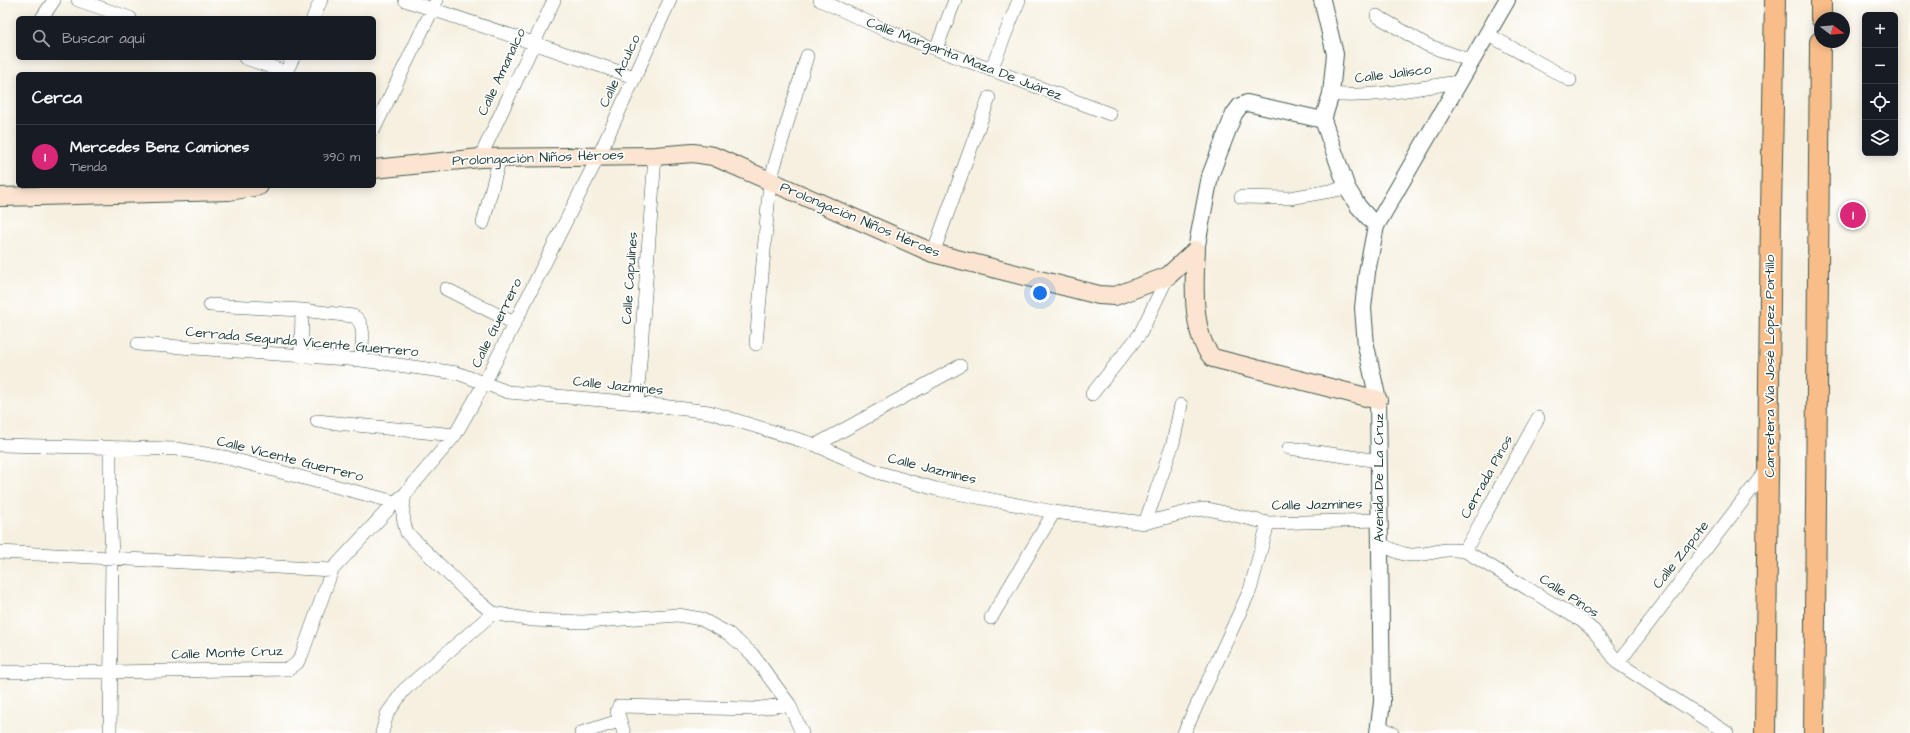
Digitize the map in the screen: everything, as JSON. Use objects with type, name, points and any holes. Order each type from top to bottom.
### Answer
[{"type":"main road","name":"Carretera Vía José López Portillo","points":[[1765,733],[1771,184],[1775,0]]},
{"type":"main road","points":[[1821,0],[1821,12]]},
{"type":"main road","points":[[1814,733],[1820,48]]},
{"type":"main road","name":"Prolongación Niños Héroes","points":[[376,169],[500,157],[598,155],[655,156],[693,153],[713,156],[933,253],[1099,295],[1115,296],[1168,276],[1196,250]]},
{"type":"main road","points":[[0,197],[230,188]]},
{"type":"main road","points":[[1196,250],[1194,289],[1197,316],[1206,351],[1214,358],[1378,400]]},
{"type":"street","points":[[43,16],[54,0]]},
{"type":"street","points":[[78,0],[124,16]]},
{"type":"street","points":[[313,16],[321,0]]},
{"type":"street","points":[[405,0],[435,4],[534,42],[634,77]]},
{"type":"street","name":"Calle Amanalco","points":[[480,158],[554,0]]},
{"type":"street","name":"Calle Aculco","points":[[598,155],[670,0]]},
{"type":"street","name":"Calle Margarita Maza De Juárez","points":[[820,0],[848,6],[885,30],[1110,114]]},
{"type":"street","points":[[936,49],[955,0]]},
{"type":"street","points":[[991,70],[1019,0]]},
{"type":"street","points":[[1322,0],[1335,54],[1331,94],[1323,120],[1347,188],[1358,206],[1376,226]]},
{"type":"street","name":"Avenida De La Cruz","points":[[1383,731],[1378,400],[1366,346],[1363,308],[1367,272],[1376,226],[1507,0]]},
{"type":"street","points":[[376,125],[435,4]]},
{"type":"street","points":[[1377,16],[1426,45],[1471,61]]},
{"type":"street","points":[[1487,34],[1570,80]]},
{"type":"street","points":[[756,344],[770,182],[807,56]]},
{"type":"street","points":[[250,60],[283,72]]},
{"type":"street","points":[[286,72],[292,60]]},
{"type":"street","name":"Calle Jalisco","points":[[1331,94],[1346,96],[1369,94],[1459,82]]},
{"type":"street","points":[[933,253],[989,98]]},
{"type":"street","points":[[1196,250],[1210,176],[1234,114],[1240,106],[1247,104],[1323,120]]},
{"type":"street","name":"Calle Guerrero","points":[[400,498],[456,435],[485,382],[598,155]]},
{"type":"street","name":"Calle Capulines","points":[[637,403],[655,156]]},
{"type":"street","points":[[483,223],[500,157]]},
{"type":"street","points":[[1241,197],[1290,198],[1347,188]]},
{"type":"street","points":[[1092,394],[1140,334],[1168,276]]},
{"type":"street","points":[[446,289],[514,323]]},
{"type":"street","points":[[210,305],[302,310],[359,318],[362,324],[361,360]]},
{"type":"street","points":[[301,356],[302,310]]},
{"type":"street","name":"Cerrada Segunda Vicente Guerrero","points":[[138,344],[361,360],[457,372],[485,382]]},
{"type":"street","points":[[816,445],[960,366]]},
{"type":"street","name":"Calle Jazmines","points":[[485,382],[498,389],[508,392],[637,403],[709,412],[816,445],[877,472],[936,489],[1054,512],[1145,523],[1195,510],[1208,509],[1268,523],[1379,520]]},
{"type":"street","points":[[1145,523],[1173,443],[1181,405]]},
{"type":"street","name":"Cerrada Pinos","points":[[1465,551],[1538,418]]},
{"type":"street","points":[[317,421],[456,435]]},
{"type":"street","name":"Calle Vicente Guerrero","points":[[0,445],[177,449],[228,458],[400,498]]},
{"type":"street","points":[[110,448],[112,558],[110,733]]},
{"type":"street","points":[[1289,448],[1379,461]]},
{"type":"street","name":"Calle Zapote","points":[[1618,663],[1769,467]]},
{"type":"street","points":[[400,498],[403,522],[407,533],[466,591],[492,613],[532,620],[583,622],[678,615],[701,619],[729,634],[752,654],[789,704],[802,733]]},
{"type":"street","name":"Calle Monte Cruz","points":[[0,672],[289,669],[297,663],[302,654],[332,570],[400,498]]},
{"type":"street","points":[[991,618],[1054,512]]},
{"type":"street","points":[[1184,733],[1250,590],[1268,523]]},
{"type":"street","points":[[1379,543],[1402,554],[1412,555],[1452,549],[1465,551]]},
{"type":"street","name":"Calle Pinos","points":[[1465,551],[1582,621],[1594,631],[1618,663],[1727,733]]},
{"type":"street","points":[[0,552],[332,570]]},
{"type":"street","points":[[382,733],[387,714],[404,690],[492,613]]},
{"type":"street","points":[[581,733],[622,727],[617,710],[619,706],[754,709],[789,704]]},
{"type":"place","name":"Mercedes Benz Camiones","points":[[1853,215]]}]
